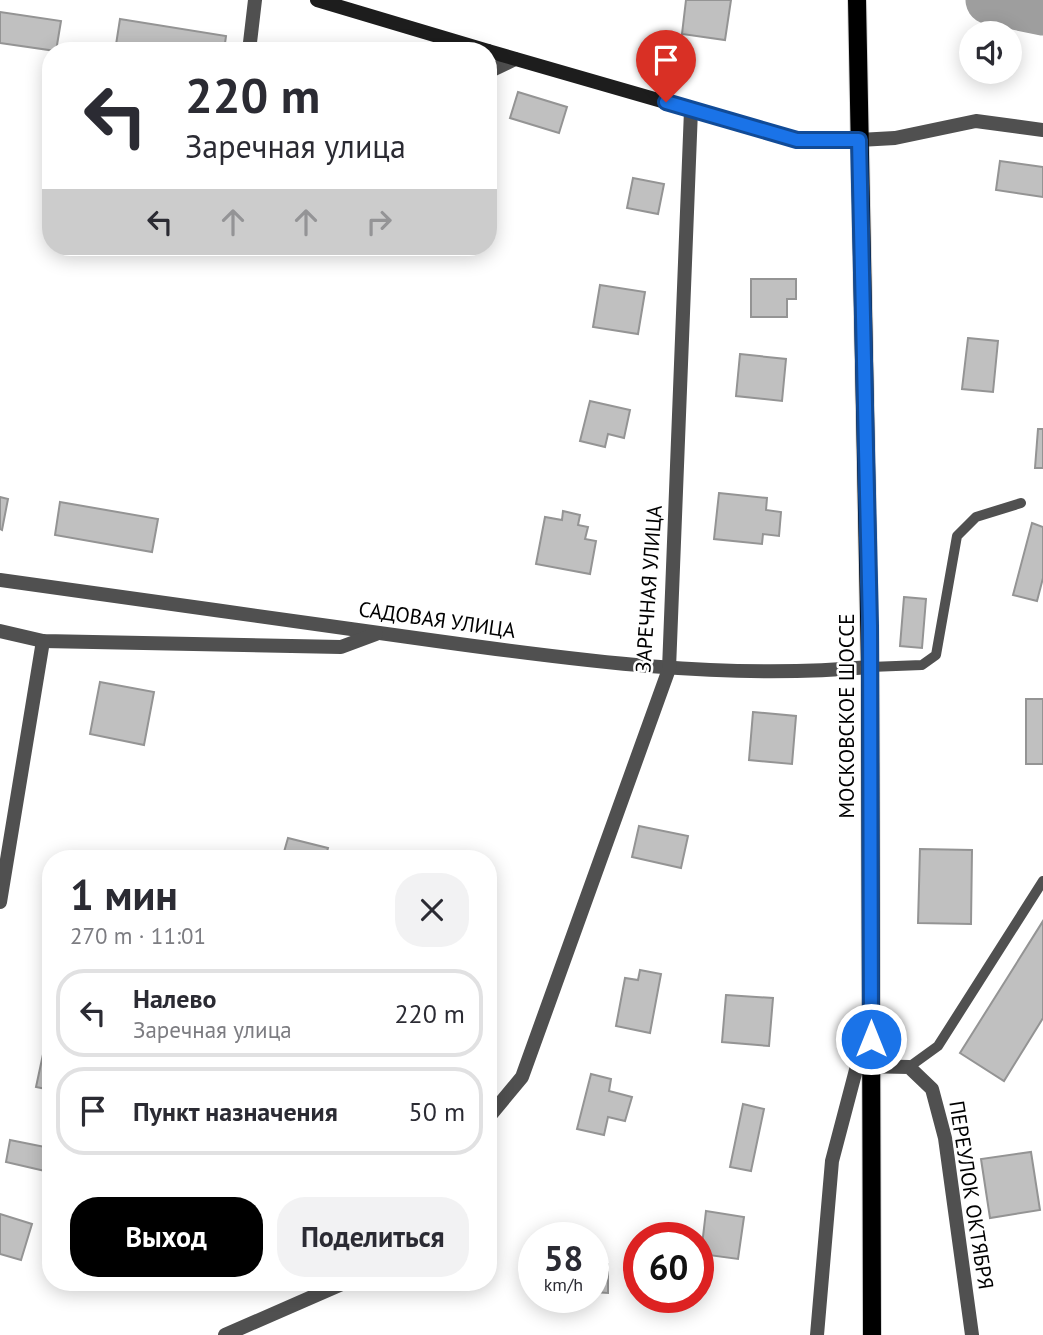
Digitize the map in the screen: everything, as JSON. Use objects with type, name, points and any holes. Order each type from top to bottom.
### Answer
[{"type":"main road","name":"МОСКОВСКОЕ ШОССЕ","points":[[857,0],[870,667],[872,1335]]},
{"type":"street","points":[[250,42],[254,0]]},
{"type":"street","points":[[317,0],[458,42]]},
{"type":"street","points":[[497,54],[797,140],[895,138],[976,121],[1043,130]]},
{"type":"street","points":[[497,68],[515,59]]},
{"type":"street","name":"ЗАРЕЧНАЯ УЛИЦА","points":[[497,1107],[522,1077],[669,669],[691,110]]},
{"type":"street","name":"САДОВАЯ УЛИЦА","points":[[0,579],[562,658],[669,669],[771,672],[870,667]]},
{"type":"street","points":[[0,631],[43,641],[341,647],[377,633]]},
{"type":"street","points":[[0,902],[43,641]]},
{"type":"street","points":[[817,1335],[832,1161],[857,1066],[909,1067]]},
{"type":"street","name":"ПЕРЕУЛОК ОКТЯБРЯ","points":[[909,1067],[932,1089],[945,1138],[972,1335]]},
{"type":"street","points":[[225,1335],[326,1291]]},
{"type":"lane","points":[[870,667],[922,665],[936,655],[957,536],[976,517],[1021,503]]},
{"type":"lane","points":[[909,1067],[938,1046],[1043,881]]},
{"type":"building","points":[[686,0],[731,0],[725,40],[682,34]]},
{"type":"building","points":[[0,12],[61,21],[58,42],[42,42],[42,49],[0,43]]},
{"type":"building","points":[[120,19],[226,36],[225,42],[116,42]]},
{"type":"building","points":[[518,92],[567,107],[559,133],[510,118]]},
{"type":"building","points":[[1000,161],[1043,167],[1043,197],[996,190]]},
{"type":"building","points":[[633,178],[664,184],[658,214],[627,208]]},
{"type":"building","points":[[751,279],[796,279],[796,299],[787,299],[787,317],[751,317]]},
{"type":"building","points":[[600,285],[645,292],[638,334],[593,327]]},
{"type":"building","points":[[968,338],[998,341],[993,392],[962,389]]},
{"type":"building","points":[[740,354],[786,359],[782,401],[736,396]]},
{"type":"building","points":[[590,401],[630,410],[624,438],[608,434],[605,447],[580,441]]},
{"type":"building","points":[[1038,429],[1043,429],[1043,468],[1035,468]]},
{"type":"building","points":[[719,493],[767,498],[766,510],[781,512],[779,536],[763,534],[762,544],[714,539]]},
{"type":"building","points":[[0,497],[8,499],[2,530],[0,529]]},
{"type":"building","points":[[60,502],[158,519],[152,552],[55,535]]},
{"type":"building","points":[[563,511],[580,515],[578,525],[588,527],[585,539],[596,541],[590,574],[536,564],[545,517],[562,520]]},
{"type":"building","points":[[1032,523],[1043,527],[1043,578],[1037,601],[1013,595]]},
{"type":"building","points":[[904,597],[926,599],[922,648],[900,646]]},
{"type":"building","points":[[100,682],[154,692],[144,745],[90,734]]},
{"type":"building","points":[[1026,699],[1043,699],[1043,764],[1026,764]]},
{"type":"building","points":[[753,712],[796,716],[792,764],[749,760]]},
{"type":"building","points":[[639,826],[688,836],[681,868],[632,857]]},
{"type":"building","points":[[288,838],[328,848],[327,850],[285,850]]},
{"type":"building","points":[[920,849],[972,850],[971,924],[918,923]]},
{"type":"building","points":[[1043,921],[1043,1018],[1004,1081],[960,1053]]},
{"type":"building","points":[[640,970],[661,974],[650,1033],[616,1026],[625,978],[638,980]]},
{"type":"building","points":[[726,995],[773,998],[769,1046],[722,1042]]},
{"type":"building","points":[[42,1059],[42,1088],[36,1087]]},
{"type":"building","points":[[591,1074],[611,1079],[609,1091],[632,1097],[625,1121],[608,1117],[604,1135],[577,1129]]},
{"type":"building","points":[[743,1104],[764,1109],[751,1171],[730,1167]]},
{"type":"building","points":[[10,1140],[42,1146],[42,1170],[6,1162]]},
{"type":"building","points":[[1031,1152],[1040,1210],[990,1218],[981,1159]]},
{"type":"building","points":[[706,1211],[744,1217],[738,1259],[714,1256],[714,1222],[705,1222]]},
{"type":"building","points":[[0,1214],[32,1224],[21,1260],[0,1254]]},
{"type":"waterway","points":[[990,0],[1043,11]]},
{"type":"route","points":[[666,102],[797,140],[859,140],[870,626],[871,1039]]}]
